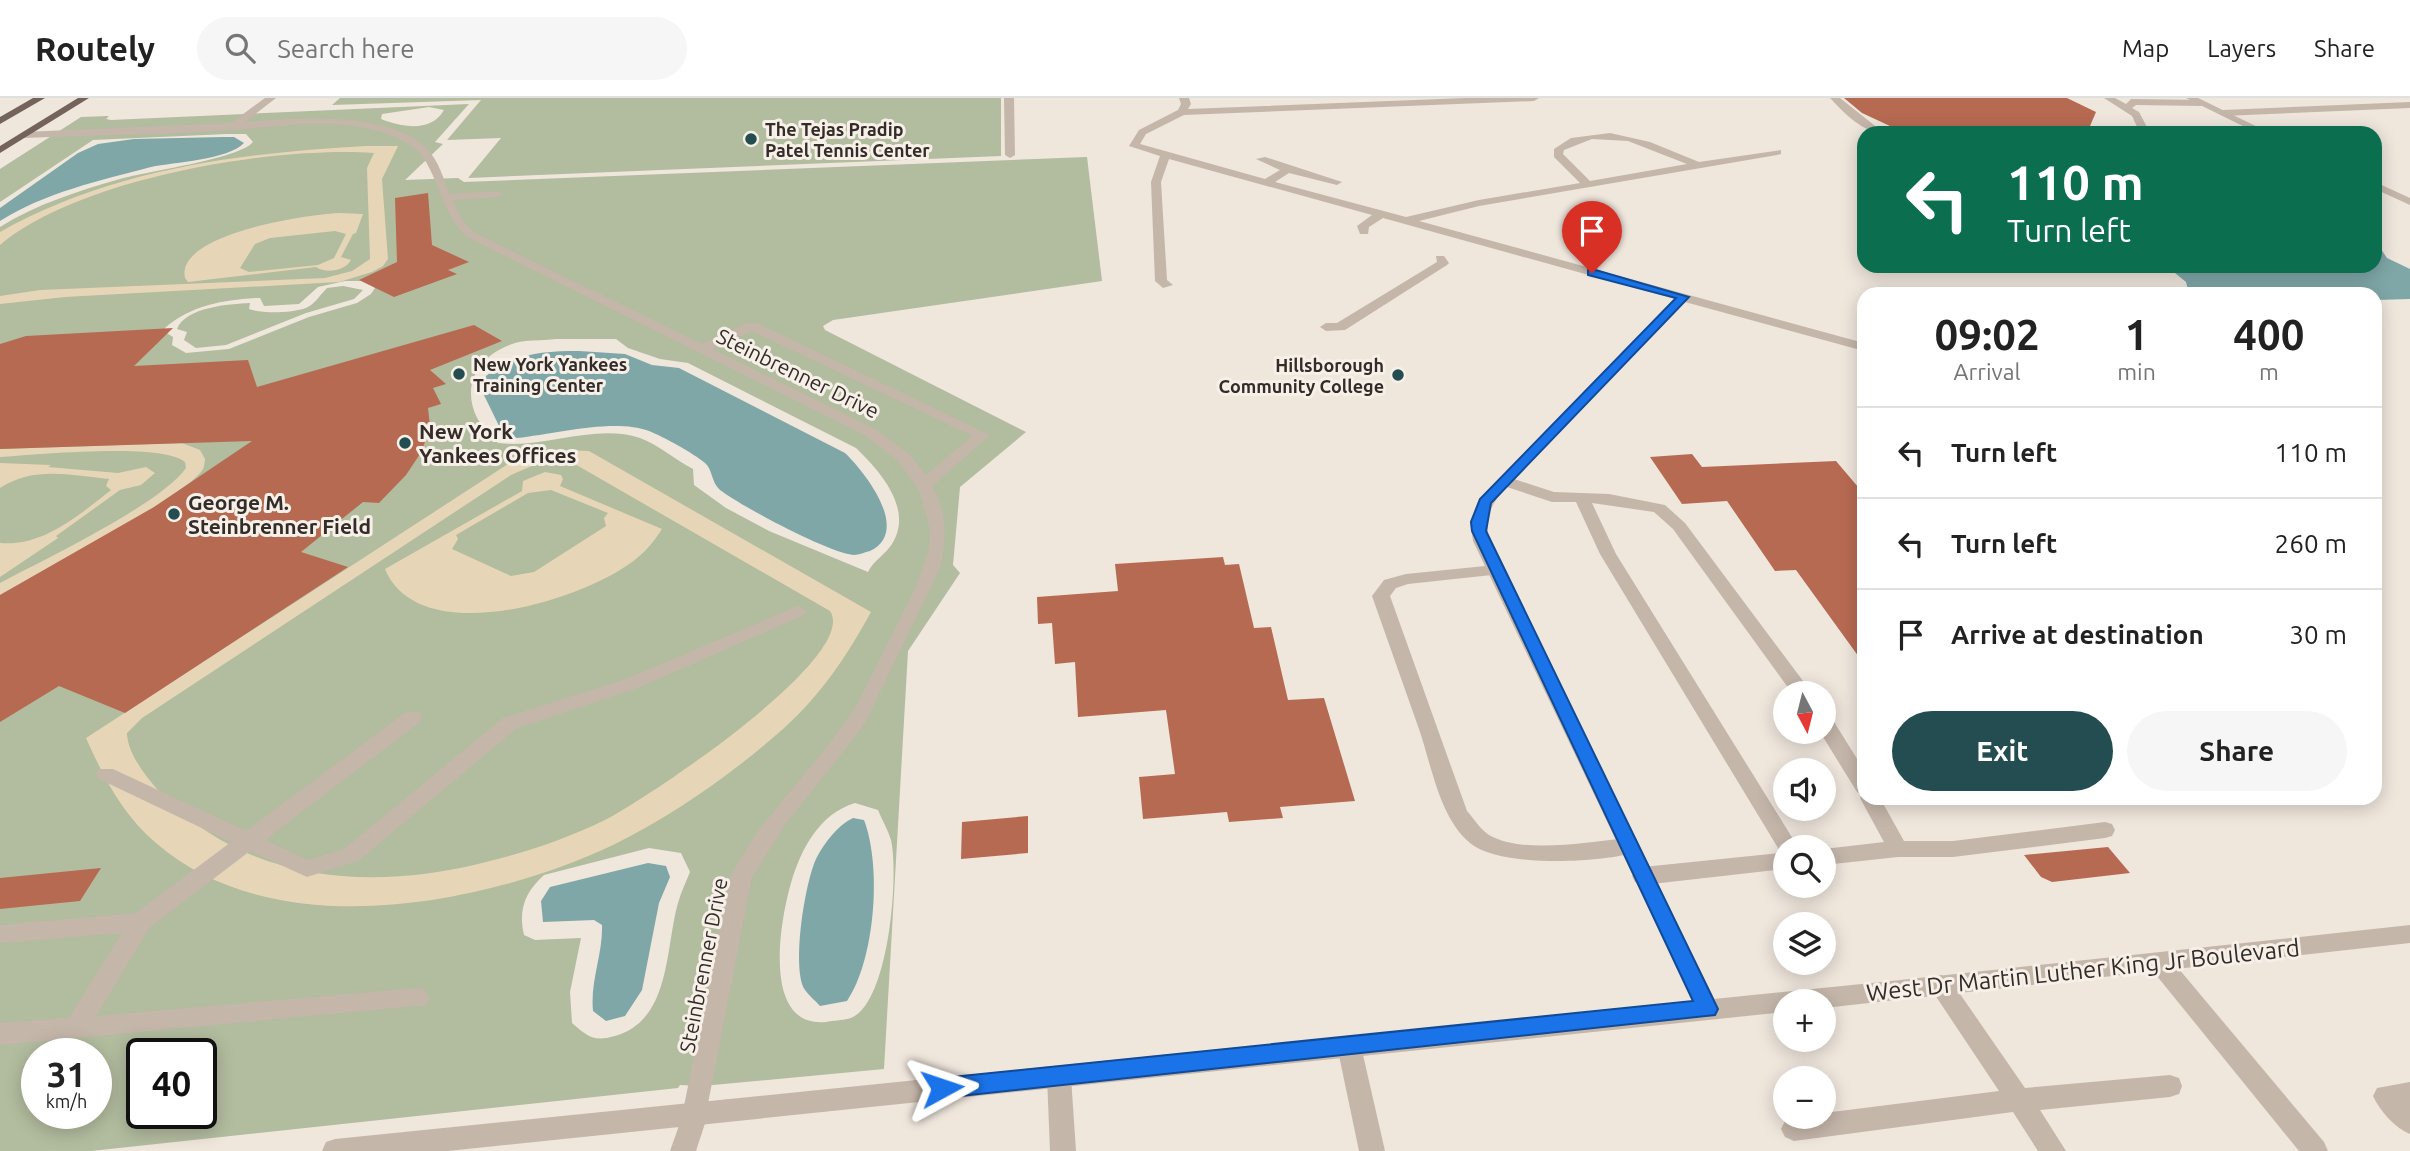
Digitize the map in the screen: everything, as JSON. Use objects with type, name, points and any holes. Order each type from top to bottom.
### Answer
[{"type":"main road","points":[[0,121],[40,98]]},
{"type":"main road","points":[[0,150],[84,98]]},
{"type":"main road","points":[[0,135],[24,135]]},
{"type":"street","points":[[232,127],[271,98]]},
{"type":"street","points":[[1009,98],[1010,155]]},
{"type":"street","points":[[1182,112],[1186,104],[1184,98]]},
{"type":"street","points":[[1531,98],[1182,112],[1142,132],[1133,143],[1138,149],[1164,157],[1857,345]]},
{"type":"street","points":[[1835,98],[1869,126]]},
{"type":"street","points":[[2109,98],[2128,106],[2144,108],[2196,100],[2250,126]]},
{"type":"street","points":[[2223,113],[2410,105]]},
{"type":"street","points":[[2128,106],[2142,126]]},
{"type":"street","name":"Steinbrenner Drive","points":[[24,135],[329,124],[395,133],[420,148],[431,160],[451,215],[471,235],[870,432],[897,449],[926,483],[935,512],[932,568],[851,730],[754,850],[741,876],[696,1111],[683,1151]]},
{"type":"street","points":[[1587,184],[1559,159],[1561,142],[1600,137],[1635,141],[1697,165]]},
{"type":"street","points":[[1404,221],[1448,209],[1777,152]]},
{"type":"street","points":[[1164,157],[1156,182],[1161,281],[1167,285]]},
{"type":"street","points":[[1261,159],[1288,170],[1337,182]]},
{"type":"street","points":[[1265,183],[1288,170]]},
{"type":"street","points":[[2382,188],[2410,202]]},
{"type":"street","points":[[444,197],[498,194]]},
{"type":"street","points":[[1364,232],[1363,226],[1380,215]]},
{"type":"street","points":[[1326,327],[1340,327],[1443,263],[1440,258]]},
{"type":"street","points":[[1683,297],[1485,502],[1480,512],[1481,541],[1708,1009]]},
{"type":"street","points":[[701,349],[752,326],[983,435],[926,483]]},
{"type":"street","points":[[1504,481],[1552,496],[1609,499],[1659,508],[1679,526],[1793,681]]},
{"type":"street","points":[[1582,498],[1608,554],[1780,835]]},
{"type":"street","points":[[1495,570],[1406,579],[1390,584],[1381,596],[1458,814],[1480,840],[1504,850],[1542,852],[1629,846]]},
{"type":"street","points":[[106,774],[247,843],[307,869],[351,855],[510,723],[633,683],[798,611]]},
{"type":"street","points":[[76,1027],[141,922],[413,717]]},
{"type":"street","points":[[1836,742],[1857,776]]},
{"type":"street","points":[[1874,805],[1898,849]]},
{"type":"street","points":[[1836,856],[1898,849],[1954,849],[2105,830]]},
{"type":"street","points":[[1643,876],[1773,862]]},
{"type":"street","points":[[0,934],[141,922]]},
{"type":"street","name":"West Dr Martin Luther King Jr Boulevard","points":[[335,1151],[426,1146],[696,1111],[1059,1077],[2160,963],[2410,934]]},
{"type":"street","points":[[2160,963],[2315,1151]]},
{"type":"street","points":[[1941,985],[2053,1151]]},
{"type":"street","points":[[0,1034],[418,998]]},
{"type":"street","points":[[1349,1046],[1372,1151]]},
{"type":"street","points":[[1059,1077],[1063,1151]]},
{"type":"street","points":[[1836,1124],[2019,1100],[2170,1086]]},
{"type":"street","points":[[2410,1093],[2386,1096],[2410,1122]]},
{"type":"green space","name":"The Tejas Pradip Patel Tennis Center","points":[[340,98],[1001,98],[1001,156],[468,178],[501,138],[447,140],[481,100],[332,105]]},
{"type":"green space","points":[[469,104],[435,142],[443,144],[405,180],[458,178],[464,182],[1087,157],[1102,281],[833,320],[823,326],[825,330],[1026,432],[960,487],[953,565],[960,573],[908,651],[884,1069],[702,1086],[680,1085],[678,1088],[91,1151],[0,1151],[0,227],[28,211],[73,193],[120,179],[230,154],[253,142],[246,134],[93,140],[0,202],[0,169],[81,117],[109,116],[106,119]],"holes":[[[429,107],[444,110],[432,122],[424,125],[407,126],[381,119],[382,114]],[[345,281],[366,281],[375,288],[357,303],[309,317],[229,349],[186,353],[172,345],[173,337],[165,332],[165,328],[175,320],[196,309],[260,298],[264,306],[299,304],[318,287]],[[556,339],[616,339],[628,348],[660,359],[688,363],[856,448],[884,479],[897,504],[898,531],[892,544],[868,572],[769,531],[726,508],[694,485],[693,469],[640,438],[605,433],[533,443],[498,443],[476,416],[471,388],[475,375],[483,362],[495,352],[512,344]],[[855,803],[878,810],[891,840],[894,880],[888,935],[875,987],[865,1006],[849,1019],[809,1021],[794,1011],[785,994],[780,973],[782,924],[791,883],[806,846],[822,824],[842,808]],[[649,848],[681,853],[690,872],[678,903],[663,981],[647,1015],[633,1028],[615,1036],[596,1038],[587,1035],[572,1023],[570,992],[581,938],[535,940],[524,935],[522,926],[528,895],[544,875]]]},
{"type":"green space","points":[[343,286],[363,290],[354,299],[306,313],[226,345],[196,348],[184,340],[187,332],[177,329],[189,316],[209,308],[250,303],[249,309],[255,311],[293,311],[306,308],[315,302],[327,288]]},
{"type":"sand","points":[[398,146],[382,179],[388,259],[383,266],[372,272],[339,282],[65,297],[0,304],[0,296],[40,290],[325,278],[352,271],[370,259],[367,168],[374,153],[284,155],[179,171],[78,201],[35,222],[0,245],[0,232],[87,193],[178,168],[271,154]]},
{"type":"sand","points":[[340,213],[363,214],[356,233],[341,257],[351,260],[340,269],[325,270],[316,267],[188,282],[185,278],[188,262],[201,249],[222,238],[276,222]],"holes":[[[335,231],[346,234],[334,258],[318,265],[249,272],[240,268],[255,244],[270,238]]]},
{"type":"sand","points":[[182,443],[200,450],[205,459],[203,469],[192,481],[142,515],[0,595],[0,583],[128,514],[173,482],[186,468],[185,462],[172,456],[151,452],[97,451],[0,457],[0,449]]},
{"type":"sand","points":[[589,451],[871,612],[842,660],[809,703],[783,729],[723,778],[658,821],[613,845],[561,867],[503,885],[443,898],[380,906],[319,905],[259,895],[204,875],[144,832],[115,795],[86,738],[508,464],[536,453]],"holes":[[[560,461],[573,463],[830,611],[831,632],[813,661],[782,693],[743,726],[659,787],[603,821],[526,851],[440,872],[364,877],[326,874],[253,856],[219,839],[178,810],[140,768],[133,756],[127,733],[142,718],[511,475],[534,465]]]},
{"type":"sand","points":[[0,463],[51,465],[48,467],[118,473],[146,467],[155,473],[141,485],[120,490],[56,536],[58,538],[0,577],[0,543],[16,543],[46,535],[73,519],[111,490],[106,486],[109,479],[67,474],[39,474],[13,481],[0,488]]},
{"type":"sand","points":[[545,472],[561,475],[563,479],[560,486],[662,529],[641,555],[613,574],[544,602],[505,610],[466,613],[432,608],[404,594],[385,569],[522,491],[523,481]],"holes":[[[551,490],[608,513],[604,518],[606,526],[534,572],[511,576],[452,549],[458,539],[456,535],[528,493]]]},
{"type":"water","points":[[234,137],[244,143],[226,153],[200,160],[151,167],[73,188],[17,211],[0,221],[0,208],[78,153],[98,144],[134,139]]},
{"type":"water","points":[[2382,250],[2387,258],[2410,269],[2410,299],[2382,300],[2382,287],[2187,287],[2186,282],[2175,273],[2382,273]]},
{"type":"water","points":[[579,351],[625,354],[652,365],[679,368],[845,453],[863,473],[880,501],[886,516],[886,530],[882,542],[870,551],[854,555],[806,538],[720,490],[705,463],[649,431],[635,427],[602,426],[517,438],[502,432],[482,391],[486,376],[507,362],[530,355]]},
{"type":"water","points":[[853,818],[864,820],[873,862],[873,913],[869,938],[857,983],[847,1001],[820,1006],[805,990],[801,979],[799,945],[804,904],[812,868],[820,851],[837,830]]},
{"type":"water","points":[[648,863],[666,866],[670,877],[659,903],[642,990],[625,1016],[606,1021],[593,1011],[593,989],[602,925],[594,920],[543,922],[541,901],[550,887]]},
{"type":"building","points":[[1844,98],[2067,98],[2096,112],[2090,126],[1890,126],[1862,113]]},
{"type":"building","points":[[428,193],[432,245],[469,262],[448,270],[457,274],[394,297],[359,280],[397,262],[395,198]]},
{"type":"building","name":"George M. Steinbrenner Field","points":[[474,325],[502,341],[430,370],[446,384],[433,388],[441,404],[428,408],[430,426],[422,451],[406,475],[379,503],[363,502],[301,552],[348,567],[125,713],[59,686],[0,722],[0,595],[154,507],[252,441],[0,449],[0,344],[26,336],[173,328],[134,366],[248,360],[257,387]]},
{"type":"building","points":[[1692,454],[1702,467],[1836,461],[1857,486],[1857,654],[1796,570],[1775,571],[1727,501],[1682,504],[1650,457]]},
{"type":"building","points":[[1223,557],[1225,565],[1239,564],[1254,628],[1271,627],[1288,700],[1324,698],[1355,801],[1280,807],[1283,818],[1229,822],[1227,812],[1143,819],[1139,777],[1175,774],[1166,710],[1078,717],[1075,662],[1055,664],[1052,623],[1038,624],[1037,597],[1118,591],[1115,564]]},
{"type":"building","points":[[1028,816],[1028,853],[961,859],[962,822]]},
{"type":"building","points":[[2108,847],[2130,873],[2052,882],[2041,877],[2024,855]]},
{"type":"building","points":[[101,868],[80,901],[0,909],[0,878]]},
{"type":"place","name":"The Tejas Pradip Patel Tennis Center","points":[[751,139]]},
{"type":"place","name":"New York Yankees Training Center","points":[[459,374]]},
{"type":"place","name":"Hillsborough Community College","points":[[1398,375]]},
{"type":"place","name":"New York Yankees Offices","points":[[405,443]]},
{"type":"place","name":"George M. Steinbrenner Field","points":[[174,514]]},
{"type":"route","points":[[942,1088],[1708,1009],[1481,541],[1479,531],[1480,512],[1485,502],[1548,432],[1683,297],[1592,273]]}]
